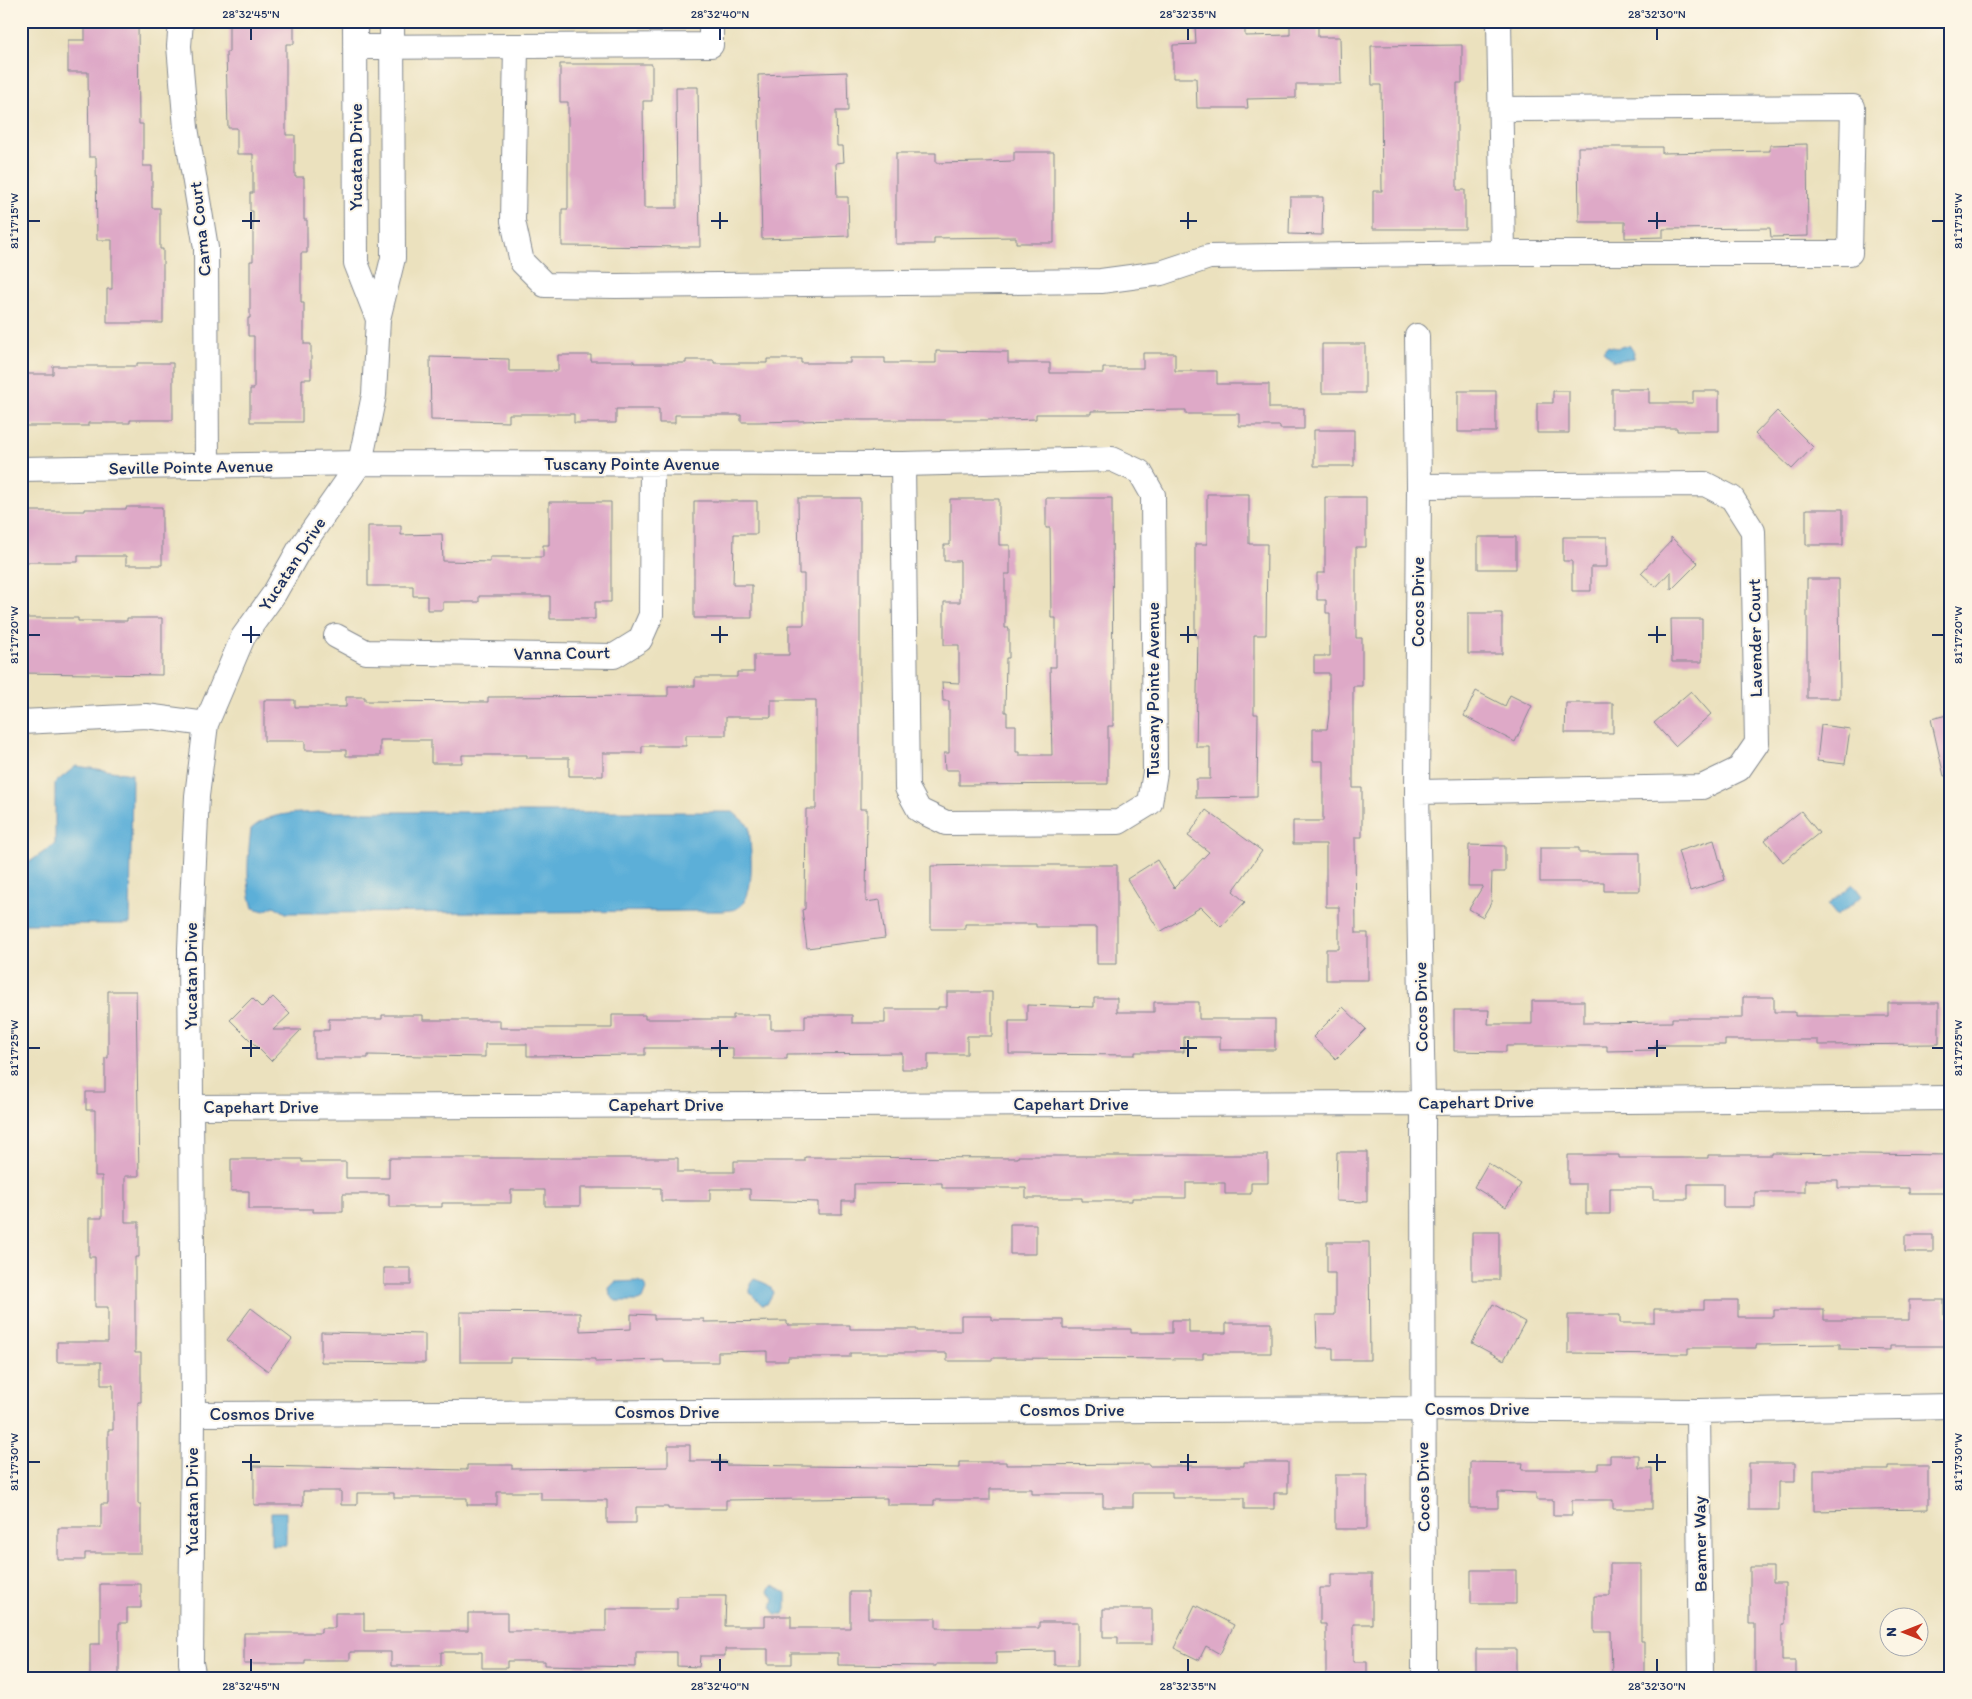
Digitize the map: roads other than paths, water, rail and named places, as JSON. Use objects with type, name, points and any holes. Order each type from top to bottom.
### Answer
[{"type":"street","name":"Carna Court","points":[[181,21],[179,46],[186,128],[206,248],[207,467]]},
{"type":"street","name":"Yucatan Drive","points":[[355,21],[356,263],[378,319]]},
{"type":"street","name":"Yucatan Drive","points":[[194,1678],[191,1664],[193,1414],[190,948],[197,796],[206,724],[243,637],[274,594],[299,550],[360,463],[374,395],[378,319],[393,258],[392,21]]},
{"type":"street","points":[[355,47],[711,45],[711,21]]},
{"type":"street","points":[[1500,21],[1503,254]]},
{"type":"street","points":[[516,46],[513,221],[522,262],[545,285],[616,286],[1101,281],[1161,273],[1209,257],[1503,254],[1850,254],[1853,107],[1501,109]]},
{"type":"street","name":"Cocos Drive","points":[[1417,336],[1419,486],[1417,792],[1423,1103],[1424,1678]]},
{"type":"street","name":"Tuscany Pointe Avenue","points":[[360,463],[903,464],[1112,459],[1140,472],[1153,495],[1155,772],[1150,803],[1119,822],[946,823],[919,810],[907,788],[903,464]]},
{"type":"street","name":"Seville Pointe Avenue","points":[[21,469],[360,463]]},
{"type":"street","name":"Vanna Court","points":[[336,636],[366,652],[614,656],[640,640],[651,615],[652,464]]},
{"type":"street","name":"Lavender Court","points":[[1417,792],[1702,787],[1739,769],[1757,743],[1753,532],[1732,498],[1705,484],[1419,486]]},
{"type":"street","points":[[21,722],[146,716],[206,724]]},
{"type":"street","name":"Capehart Drive","points":[[191,1107],[1423,1103],[1951,1098]]},
{"type":"street","name":"Cosmos Drive","points":[[193,1414],[1423,1409],[1698,1411],[1951,1406]]},
{"type":"street","name":"Beamer Way","points":[[1698,1411],[1701,1678]]},
{"type":"water","points":[[1629,345],[1634,352],[1633,358],[1614,361],[1603,351],[1607,346],[1617,348]]},
{"type":"water","points":[[76,766],[132,774],[130,924],[21,924],[21,868],[55,844],[55,783]]},
{"type":"water","points":[[320,812],[733,812],[749,826],[750,884],[743,903],[736,909],[724,911],[286,913],[274,906],[264,911],[253,908],[248,879],[251,829],[275,816]]},
{"type":"water","points":[[1853,884],[1862,896],[1837,916],[1828,905]]},
{"type":"water","points":[[754,1279],[771,1287],[773,1293],[767,1304],[762,1305],[750,1293],[750,1284]]},
{"type":"water","points":[[638,1281],[644,1284],[646,1289],[642,1299],[638,1301],[616,1301],[610,1296],[609,1288],[615,1282]]},
{"type":"water","points":[[271,1512],[286,1512],[286,1545],[271,1545]]},
{"type":"water","points":[[774,1586],[786,1593],[786,1609],[784,1614],[775,1614],[772,1608],[774,1599],[769,1591]]}]
